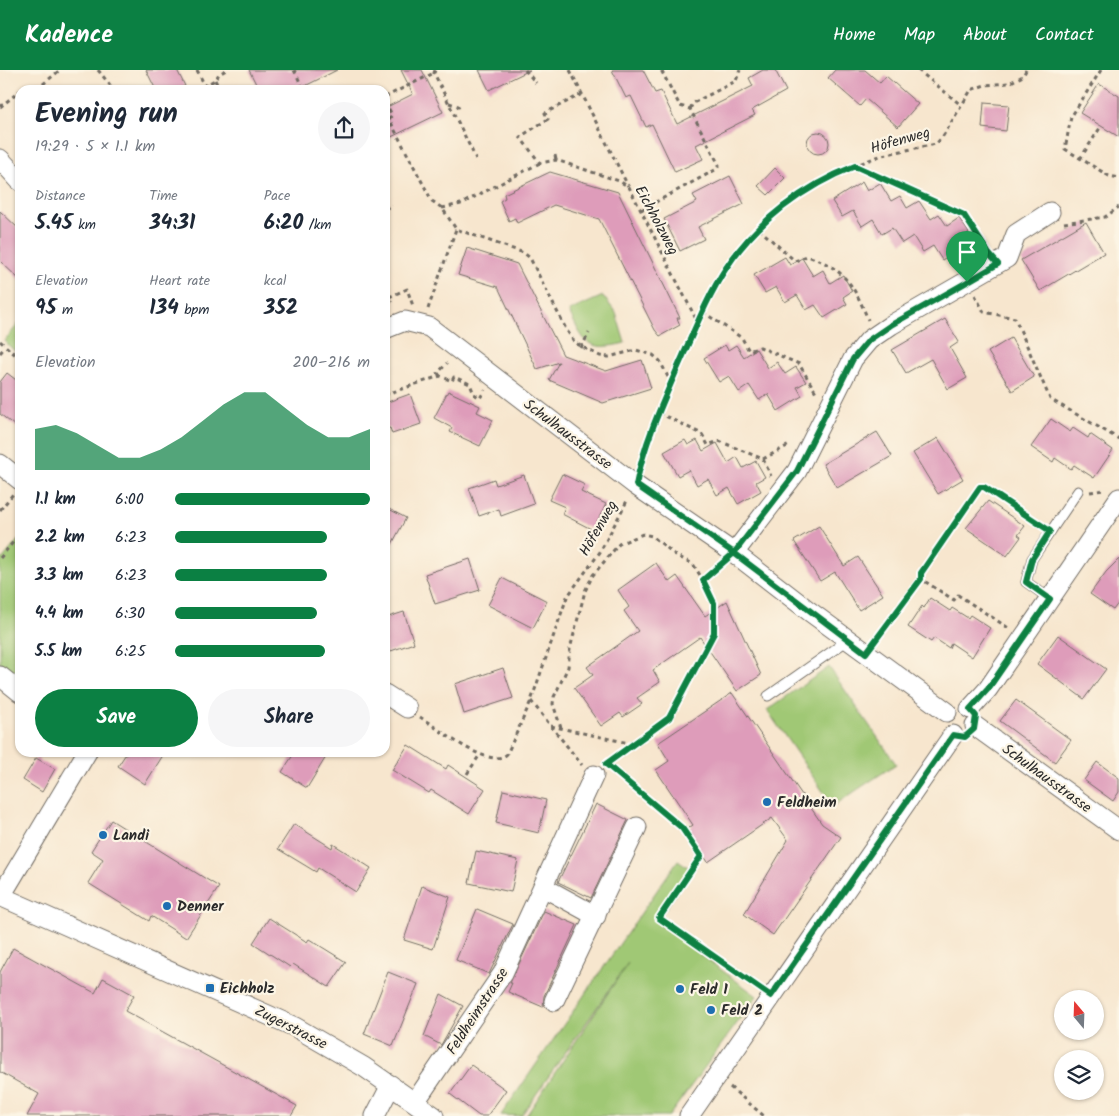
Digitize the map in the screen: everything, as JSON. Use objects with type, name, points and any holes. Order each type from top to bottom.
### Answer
[{"type":"street","points":[[0,159],[15,176]]},
{"type":"street","points":[[734,553],[797,471],[853,359],[874,337],[1007,258],[1016,234],[1050,212]]},
{"type":"street","name":"Schulhausstrasse","points":[[390,327],[405,321],[429,328],[636,485],[734,553],[848,640],[947,712]]},
{"type":"street","points":[[0,464],[15,482]]},
{"type":"street","points":[[973,717],[957,706],[947,712],[945,725],[953,735],[965,737],[970,734],[973,717],[988,689],[1050,599],[1115,493]]},
{"type":"street","points":[[0,676],[15,688]]},
{"type":"street","points":[[390,697],[407,708]]},
{"type":"street","name":"Schulhausstrasse","points":[[973,717],[1119,830]]},
{"type":"street","points":[[689,1116],[953,735]]},
{"type":"street","points":[[1,896],[84,757]]},
{"type":"street","name":"Feldheimstrasse","points":[[415,1102],[504,973],[543,887],[600,770]]},
{"type":"street","points":[[554,1002],[637,827]]},
{"type":"street","points":[[543,887],[596,916]]},
{"type":"street","name":"Zugerstrasse","points":[[1,896],[295,1028],[364,1066],[434,1116]]},
{"type":"street","points":[[375,1116],[391,1085]]},
{"type":"lane","points":[[1050,599],[1026,582],[1032,559],[1078,492]]},
{"type":"lane","points":[[768,696],[848,640]]},
{"type":"path","points":[[42,85],[60,70]]},
{"type":"path","points":[[98,70],[110,85]]},
{"type":"path","points":[[197,70],[204,85]]},
{"type":"path","points":[[207,85],[226,70]]},
{"type":"path","points":[[294,70],[302,85]]},
{"type":"path","points":[[525,70],[536,83]]},
{"type":"path","points":[[570,70],[629,187]]},
{"type":"path","name":"Eichholzweg","points":[[641,210],[717,169],[719,165],[690,109],[680,106],[662,70]]},
{"type":"path","points":[[690,109],[693,103],[736,81],[740,70]]},
{"type":"path","points":[[918,70],[960,105]]},
{"type":"path","name":"Höfenweg","points":[[479,756],[503,758],[507,754],[531,701],[567,597],[600,552],[636,485],[642,454],[671,383],[698,322],[726,268],[759,229],[778,211],[806,190],[882,155],[936,144],[943,136],[960,105],[972,90],[985,85],[1009,83],[1024,76],[1026,70]]},
{"type":"path","points":[[1101,70],[1071,117],[1065,149],[1109,176],[1119,178]]},
{"type":"path","points":[[390,94],[434,72],[476,160]]},
{"type":"path","points":[[215,80],[218,85]]},
{"type":"path","points":[[0,107],[15,94]]},
{"type":"path","points":[[540,163],[520,137],[548,119],[545,113],[582,94]]},
{"type":"path","points":[[448,103],[458,106],[460,109]]},
{"type":"path","points":[[390,124],[432,201],[442,208],[456,229],[524,253],[530,258],[566,329],[581,348],[609,357],[636,350],[653,355],[660,361],[671,383]]},
{"type":"path","points":[[1080,158],[1100,128]]},
{"type":"path","points":[[555,155],[556,160]]},
{"type":"path","name":"Eichholzweg","points":[[442,208],[461,204],[540,163],[556,160],[618,181],[629,187],[698,322]]},
{"type":"path","points":[[855,166],[964,215],[989,254],[998,264]]},
{"type":"path","points":[[1066,224],[1104,217],[1119,207]]},
{"type":"path","points":[[426,314],[456,229]]},
{"type":"path","points":[[759,229],[795,260],[807,256],[841,272],[861,302],[874,337]]},
{"type":"path","points":[[489,240],[491,236]]},
{"type":"path","points":[[967,282],[984,312],[1015,318],[1050,399],[1119,439]]},
{"type":"path","points":[[390,296],[408,289]]},
{"type":"path","points":[[703,312],[742,338],[749,350],[760,347],[799,364],[827,411]]},
{"type":"path","points":[[581,348],[590,333]]},
{"type":"path","points":[[0,342],[15,355]]},
{"type":"path","points":[[0,353],[6,347]]},
{"type":"path","points":[[390,393],[440,376],[452,381],[454,377],[470,384],[474,394],[480,398],[493,376]]},
{"type":"path","points":[[659,413],[702,434],[708,446],[720,441],[762,459],[780,493]]},
{"type":"path","points":[[762,459],[797,441],[809,446]]},
{"type":"path","points":[[866,653],[921,579],[921,573],[980,487],[984,487],[1050,531]]},
{"type":"path","points":[[0,510],[15,490]]},
{"type":"path","points":[[1078,492],[1115,493]]},
{"type":"path","points":[[560,728],[553,704],[554,697],[568,667],[572,639],[585,591],[593,575],[619,544],[643,534],[652,536],[677,556],[693,564],[714,603],[714,633],[669,718],[600,770],[682,828],[701,856],[659,918],[771,996]]},
{"type":"path","points":[[0,558],[15,540]]},
{"type":"path","points":[[703,580],[734,553]]},
{"type":"path","points":[[921,579],[954,600],[958,595],[1023,638]]},
{"type":"path","points":[[531,701],[578,761]]},
{"type":"path","points":[[407,708],[479,756],[467,774]]},
{"type":"path","points":[[550,726],[634,744]]},
{"type":"path","points":[[716,1075],[764,1116]]},
{"type":"green space","points":[[603,296],[616,313],[625,343],[613,346],[595,346],[584,338],[574,322],[569,311]]},
{"type":"green space","points":[[15,328],[15,351],[4,341]]},
{"type":"green space","points":[[15,544],[15,678],[0,665],[0,562]]},
{"type":"green space","points":[[829,667],[896,764],[833,806],[767,710]]},
{"type":"green space","points":[[678,860],[692,870],[656,922],[757,996],[669,1116],[526,1116],[628,963],[521,1116],[501,1115]]},
{"type":"building","points":[[146,70],[177,70],[184,85],[154,85]]},
{"type":"building","points":[[249,70],[337,70],[307,85],[256,85]]},
{"type":"building","points":[[401,70],[422,70],[443,112],[390,138],[390,106],[413,94]]},
{"type":"building","points":[[479,70],[530,70],[489,90]]},
{"type":"building","points":[[612,70],[643,70],[655,93],[661,91],[677,124],[753,86],[749,78],[763,70],[775,70],[786,91],[752,110],[755,115],[696,145],[703,159],[675,172],[652,124],[646,127],[631,96],[626,98]]},
{"type":"building","points":[[835,70],[865,70],[880,83],[886,76],[918,104],[898,127],[866,99],[860,106],[828,78]]},
{"type":"building","points":[[1099,84],[1119,96],[1119,137],[1080,113]]},
{"type":"building","points":[[984,103],[1009,105],[1006,131],[982,128]]},
{"type":"building","points":[[818,132],[828,139],[829,143],[822,153],[818,154],[808,147],[807,143],[814,133]]},
{"type":"building","points":[[775,168],[785,178],[768,195],[758,186]]},
{"type":"building","points":[[550,172],[618,192],[680,318],[677,318],[680,325],[660,336],[655,330],[599,219],[554,205],[517,223],[515,218],[509,221],[500,201],[505,198],[504,194]]},
{"type":"building","points":[[730,176],[744,204],[698,227],[704,239],[680,251],[664,219],[697,202],[693,195]]},
{"type":"building","points":[[862,182],[867,191],[880,183],[891,201],[900,196],[907,208],[919,201],[931,219],[939,214],[947,226],[959,218],[969,233],[960,239],[964,246],[942,260],[933,246],[923,252],[913,236],[902,243],[892,228],[882,234],[873,219],[862,226],[853,211],[842,217],[832,201]]},
{"type":"building","points":[[0,211],[15,225],[15,275],[0,261]]},
{"type":"building","points":[[1086,222],[1104,253],[1040,291],[1021,260]]},
{"type":"building","points":[[467,248],[517,264],[563,355],[606,371],[642,360],[651,388],[603,403],[549,380],[559,362],[537,369],[498,287],[458,275]]},
{"type":"building","points":[[785,257],[790,265],[802,258],[813,276],[823,270],[830,283],[843,275],[852,291],[843,297],[847,304],[824,318],[815,305],[806,310],[797,295],[785,302],[776,287],[765,293],[754,275]]},
{"type":"building","points":[[945,319],[959,342],[950,348],[967,378],[948,389],[931,359],[906,373],[892,350]]},
{"type":"building","points":[[1011,338],[1034,377],[1012,391],[988,352]]},
{"type":"building","points":[[725,345],[728,350],[736,345],[744,357],[756,349],[768,368],[777,362],[785,374],[796,367],[806,382],[797,387],[802,396],[778,411],[768,394],[759,400],[749,385],[739,392],[729,376],[719,382],[704,358]]},
{"type":"building","points":[[7,373],[15,379],[15,426],[0,414],[0,382]]},
{"type":"building","points":[[448,391],[480,406],[477,412],[493,420],[480,446],[450,432],[452,428],[434,418]]},
{"type":"building","points":[[410,394],[421,424],[392,434],[390,428],[390,401]]},
{"type":"building","points":[[1051,419],[1070,432],[1073,428],[1088,438],[1090,434],[1113,450],[1094,478],[1074,465],[1071,469],[1055,458],[1053,462],[1031,447]]},
{"type":"building","points":[[877,432],[892,456],[837,488],[823,464]]},
{"type":"building","points":[[938,438],[963,479],[938,494],[913,453]]},
{"type":"building","points":[[685,440],[688,445],[697,440],[703,451],[717,443],[728,463],[737,457],[743,468],[756,461],[765,477],[756,482],[761,491],[738,504],[729,488],[717,495],[708,479],[697,485],[689,470],[678,476],[664,452]]},
{"type":"building","points":[[562,474],[585,485],[581,492],[606,504],[593,530],[562,514],[565,507],[549,500]]},
{"type":"building","points":[[524,475],[534,504],[501,516],[499,509],[479,516],[469,488],[494,479],[496,485]]},
{"type":"building","points":[[988,501],[1025,526],[1018,535],[1021,537],[1007,556],[966,528]]},
{"type":"building","points":[[390,510],[406,518],[390,548]]},
{"type":"building","points":[[819,526],[844,566],[858,557],[883,595],[859,610],[835,572],[820,581],[794,541]]},
{"type":"building","points":[[470,559],[480,590],[435,604],[425,574]]},
{"type":"building","points":[[1119,559],[1119,602],[1113,610],[1090,594],[1106,572]]},
{"type":"building","points":[[656,563],[669,582],[677,576],[705,616],[727,601],[761,675],[737,691],[700,637],[653,670],[660,682],[637,698],[642,704],[623,717],[620,713],[601,726],[574,688],[593,675],[587,667],[638,631],[624,611],[629,607],[618,590]]},
{"type":"building","points":[[502,578],[547,601],[533,628],[488,605]]},
{"type":"building","points":[[930,598],[950,611],[952,608],[968,618],[970,615],[990,628],[972,657],[951,643],[949,648],[934,638],[931,642],[908,627],[922,606],[924,608]]},
{"type":"building","points":[[404,612],[414,643],[390,651],[390,616]]},
{"type":"building","points":[[1058,635],[1106,669],[1084,699],[1037,664]]},
{"type":"building","points":[[503,668],[513,698],[464,714],[455,684]]},
{"type":"building","points":[[732,693],[822,824],[841,837],[773,935],[744,914],[788,840],[772,818],[708,862],[686,830],[693,825],[656,770],[669,761],[658,743]]},
{"type":"building","points":[[1016,700],[1071,740],[1055,762],[1000,721]]},
{"type":"building","points":[[408,745],[446,769],[448,765],[485,789],[469,814],[431,790],[429,793],[392,770]]},
{"type":"building","points":[[124,757],[162,757],[145,784],[118,766]]},
{"type":"building","points":[[292,757],[326,757],[307,788],[282,772]]},
{"type":"building","points":[[36,758],[55,769],[42,792],[23,780]]},
{"type":"building","points":[[1097,762],[1119,778],[1119,792],[1113,801],[1084,780]]},
{"type":"building","points":[[503,790],[546,800],[539,833],[496,823]]},
{"type":"building","points":[[596,804],[628,820],[591,898],[558,882]]},
{"type":"building","points":[[111,820],[219,887],[186,938],[151,916],[149,921],[88,883],[103,859],[91,851]]},
{"type":"building","points":[[294,824],[332,848],[333,844],[371,868],[356,892],[318,868],[316,872],[278,849]]},
{"type":"building","points":[[476,851],[518,860],[511,892],[469,883]]},
{"type":"building","points":[[422,886],[450,897],[433,949],[404,940]]},
{"type":"building","points":[[477,909],[513,924],[489,974],[456,960]]},
{"type":"building","points":[[544,911],[577,925],[544,996],[543,1007],[508,992],[512,983],[510,983]]},
{"type":"building","points":[[269,918],[307,942],[309,939],[346,962],[329,987],[293,964],[290,967],[253,943]]},
{"type":"building","points":[[13,948],[95,993],[103,978],[134,995],[125,1011],[297,1106],[291,1116],[27,1116],[39,1094],[0,1072],[0,972]]},
{"type":"building","points":[[388,972],[418,984],[393,1046],[364,1034]]},
{"type":"building","points":[[441,994],[463,1006],[441,1045],[424,1036]]},
{"type":"building","points":[[471,1065],[506,1090],[487,1116],[479,1116],[450,1094]]},
{"type":"place","name":"Feldheim","points":[[767,802]]},
{"type":"place","name":"Landi","points":[[103,835]]},
{"type":"place","name":"Denner","points":[[167,906]]},
{"type":"place","name":"Eichholz","points":[[210,988]]},
{"type":"place","name":"Feld 1","points":[[680,989]]},
{"type":"place","name":"Feld 2","points":[[711,1010]]},
{"type":"route","points":[[967,282],[891,325],[869,340],[853,359],[797,471],[734,553],[703,580],[714,603],[714,633],[669,718],[606,764],[682,828],[701,856],[659,918],[771,996],[940,757],[953,735],[965,737],[974,729],[976,716],[970,709],[988,689],[1050,599],[1026,582],[1032,559],[1050,531],[984,487],[980,487],[921,573],[921,579],[866,653],[808,611],[734,553],[636,485],[642,454],[698,322],[726,268],[749,238],[778,211],[806,190],[839,172],[855,166],[964,215],[989,254],[998,264],[967,282]]}]
